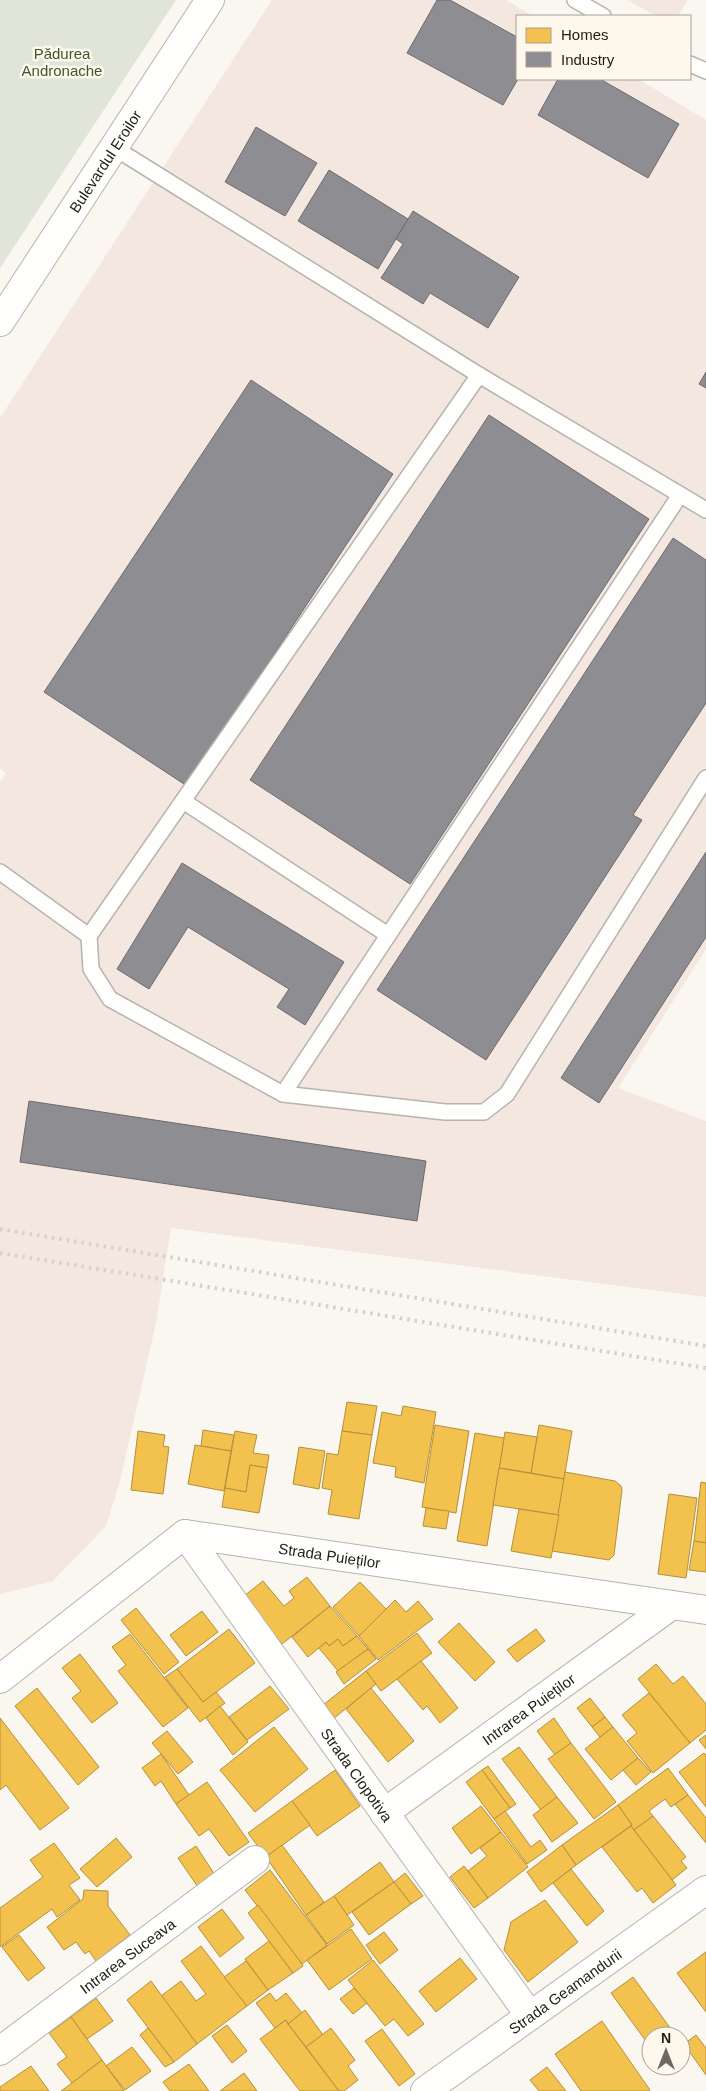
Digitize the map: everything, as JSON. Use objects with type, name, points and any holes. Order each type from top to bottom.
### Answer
[{"type":"street","name":"Bulevardul Eroilor","points":[[0,322],[210,0]]},
{"type":"street","name":"Strada Puieților","points":[[185,1534],[706,1610]]},
{"type":"street","points":[[0,1679],[185,1534]]},
{"type":"street","name":"Strada Clopotiva","points":[[185,1534],[530,2016]]},
{"type":"street","name":"Intrarea Puieților","points":[[384,1813],[672,1605]]},
{"type":"street","name":"Intrarea Suceava","points":[[0,2051],[255,1860]]},
{"type":"street","name":"Strada Geamandurii","points":[[425,2091],[706,1890]]},
{"type":"lane","points":[[575,0],[601,15]]},
{"type":"lane","points":[[691,64],[706,71]]},
{"type":"lane","points":[[113,147],[479,375],[706,510]]},
{"type":"lane","points":[[479,375],[89,936],[91,969],[110,999],[283,1094],[445,1112],[484,1112],[507,1094],[706,778]]},
{"type":"lane","points":[[283,1094],[680,495]]},
{"type":"lane","points":[[183,801],[388,935]]},
{"type":"lane","points":[[0,872],[89,936]]},
{"type":"shaded area","points":[[272,0],[506,0],[531,15],[516,15],[516,80],[640,80],[706,120],[706,949],[618,1088],[706,1121],[706,1297],[171,1228],[156,1323],[120,1481],[106,1526],[53,1581],[0,1594],[0,782],[6,773],[0,769],[0,418]]},
{"type":"shaded area","points":[[627,0],[688,0],[679,15],[654,15]]},
{"type":"green space","name":"Pădurea Andronache","points":[[0,0],[176,0],[0,268]]},
{"type":"building: Homes","points":[[347,1402],[377,1406],[372,1435],[342,1431]]},
{"type":"building: Homes","points":[[403,1406],[436,1412],[424,1483],[395,1477],[396,1467],[373,1463],[382,1412],[401,1416]]},
{"type":"building: Homes","points":[[435,1425],[469,1431],[456,1513],[422,1507]]},
{"type":"building: Homes","points":[[539,1425],[572,1431],[564,1479],[531,1473]]},
{"type":"building: Homes","points":[[203,1430],[234,1435],[231,1451],[201,1446]]},
{"type":"building: Homes","points":[[138,1431],[165,1435],[163,1446],[169,1447],[163,1494],[131,1490]]},
{"type":"building: Homes","points":[[235,1431],[257,1435],[253,1453],[269,1455],[267,1468],[250,1465],[246,1492],[225,1488]]},
{"type":"building: Homes","points":[[342,1431],[372,1435],[359,1519],[328,1514],[332,1490],[322,1488],[327,1453],[338,1455]]},
{"type":"building: Homes","points":[[505,1432],[537,1437],[531,1473],[499,1468]]},
{"type":"building: Homes","points":[[475,1433],[504,1438],[487,1546],[457,1541]]},
{"type":"building: Homes","points":[[195,1445],[231,1451],[224,1491],[188,1484]]},
{"type":"building: Homes","points":[[299,1447],[325,1451],[319,1489],[293,1484]]},
{"type":"building: Homes","points":[[250,1465],[267,1468],[259,1513],[222,1507],[225,1488],[246,1492]]},
{"type":"building: Homes","points":[[499,1468],[564,1479],[559,1515],[493,1505]]},
{"type":"building: Homes","points":[[565,1472],[615,1481],[621,1486],[614,1555],[609,1560],[552,1551]]},
{"type":"building: Homes","points":[[701,1482],[706,1483],[706,1543],[694,1541]]},
{"type":"building: Homes","points":[[669,1494],[697,1498],[686,1578],[658,1574]]},
{"type":"building: Homes","points":[[426,1508],[449,1511],[446,1529],[423,1526]]},
{"type":"building: Homes","points":[[519,1509],[559,1515],[551,1558],[511,1551]]},
{"type":"building: Homes","points":[[694,1541],[706,1543],[706,1572],[689,1570]]},
{"type":"building: Homes","points":[[307,1577],[330,1606],[282,1644],[244,1596],[263,1581],[284,1606],[294,1598],[289,1591]]},
{"type":"building: Homes","points":[[360,1582],[386,1609],[359,1636],[333,1607]]},
{"type":"building: Homes","points":[[395,1600],[406,1612],[418,1601],[433,1619],[378,1660],[359,1636]]},
{"type":"building: Homes","points":[[330,1606],[357,1636],[343,1646],[338,1639],[329,1646],[326,1642],[308,1657],[292,1637]]},
{"type":"building: Homes","points":[[136,1608],[179,1662],[164,1674],[121,1620]]},
{"type":"building: Homes","points":[[202,1611],[218,1632],[186,1656],[170,1635]]},
{"type":"building: Homes","points":[[459,1623],[495,1662],[475,1681],[438,1642]]},
{"type":"building: Homes","points":[[229,1629],[255,1663],[203,1702],[177,1669]]},
{"type":"building: Homes","points":[[536,1629],[545,1641],[517,1662],[507,1650]]},
{"type":"building: Homes","points":[[417,1633],[432,1653],[381,1691],[366,1671]]},
{"type":"building: Homes","points":[[130,1634],[188,1708],[163,1727],[118,1671],[126,1665],[112,1647]]},
{"type":"building: Homes","points":[[357,1636],[368,1649],[338,1671],[319,1648],[326,1642],[329,1646],[338,1639],[343,1646]]},
{"type":"building: Homes","points":[[368,1649],[376,1659],[344,1684],[336,1672]]},
{"type":"building: Homes","points":[[80,1654],[118,1703],[92,1723],[72,1698],[81,1691],[62,1668]]},
{"type":"building: Homes","points":[[421,1661],[458,1708],[440,1723],[427,1706],[423,1710],[397,1679]]},
{"type":"building: Homes","points":[[656,1664],[673,1684],[683,1676],[706,1704],[706,1730],[690,1743],[638,1679]]},
{"type":"building: Homes","points":[[177,1669],[203,1702],[216,1692],[225,1703],[200,1722],[165,1677]]},
{"type":"building: Homes","points":[[366,1671],[376,1684],[333,1719],[323,1705]]},
{"type":"building: Homes","points":[[270,1686],[289,1709],[247,1740],[229,1717]]},
{"type":"building: Homes","points":[[37,1688],[99,1767],[78,1785],[15,1706]]},
{"type":"building: Homes","points":[[371,1688],[414,1741],[388,1762],[346,1709]]},
{"type":"building: Homes","points":[[649,1693],[690,1743],[653,1773],[627,1741],[637,1733],[622,1715]]},
{"type":"building: Homes","points":[[590,1698],[605,1717],[592,1727],[577,1708]]},
{"type":"building: Homes","points":[[220,1706],[248,1742],[233,1755],[206,1718]]},
{"type":"building: Homes","points":[[605,1717],[613,1727],[600,1737],[592,1727]]},
{"type":"building: Homes","points":[[0,1718],[69,1808],[40,1830],[6,1785],[0,1790]]},
{"type":"building: Homes","points":[[554,1718],[571,1743],[555,1755],[537,1731]]},
{"type":"building: Homes","points":[[274,1727],[308,1769],[255,1812],[220,1770]]},
{"type":"building: Homes","points":[[613,1727],[638,1758],[611,1780],[585,1749]]},
{"type":"building: Homes","points":[[167,1731],[193,1762],[178,1774],[152,1743]]},
{"type":"building: Homes","points":[[706,1735],[706,1749],[699,1740]]},
{"type":"building: Homes","points":[[571,1743],[616,1802],[594,1819],[548,1759]]},
{"type":"building: Homes","points":[[519,1747],[557,1797],[541,1810],[502,1759]]},
{"type":"building: Homes","points":[[704,1753],[706,1755],[706,1807],[679,1772]]},
{"type":"building: Homes","points":[[161,1754],[189,1795],[176,1804],[161,1781],[155,1786],[142,1768]]},
{"type":"building: Homes","points":[[638,1758],[651,1772],[636,1785],[623,1770]]},
{"type":"building: Homes","points":[[488,1766],[516,1804],[510,1808],[482,1770]]},
{"type":"building: Homes","points":[[668,1768],[688,1795],[671,1807],[665,1799],[649,1811],[653,1816],[634,1830],[618,1805]]},
{"type":"building: Homes","points":[[335,1770],[360,1806],[317,1836],[292,1801]]},
{"type":"building: Homes","points":[[482,1770],[510,1808],[494,1819],[466,1782]]},
{"type":"building: Homes","points":[[207,1782],[249,1842],[229,1856],[209,1829],[199,1836],[176,1804]]},
{"type":"building: Homes","points":[[688,1795],[706,1818],[706,1843],[675,1804]]},
{"type":"building: Homes","points":[[557,1797],[578,1823],[552,1842],[533,1815]]},
{"type":"building: Homes","points":[[292,1801],[310,1825],[266,1857],[248,1833]]},
{"type":"building: Homes","points":[[618,1805],[632,1825],[576,1865],[562,1845]]},
{"type":"building: Homes","points":[[481,1806],[501,1832],[471,1854],[452,1828]]},
{"type":"building: Homes","points":[[505,1811],[531,1847],[540,1840],[547,1850],[527,1864],[494,1819]]},
{"type":"building: Homes","points":[[653,1816],[686,1857],[681,1861],[687,1868],[672,1880],[634,1830]]},
{"type":"building: Homes","points":[[631,1826],[676,1885],[653,1903],[642,1888],[637,1892],[602,1847]]},
{"type":"building: Homes","points":[[501,1832],[528,1867],[488,1898],[468,1871],[487,1856],[480,1848]]},
{"type":"building: Homes","points":[[116,1838],[132,1857],[97,1887],[80,1869]]},
{"type":"building: Homes","points":[[54,1843],[80,1878],[69,1885],[80,1900],[57,1917],[52,1909],[0,1947],[0,1908],[43,1877],[30,1860]]},
{"type":"building: Homes","points":[[282,1845],[324,1902],[306,1915],[266,1857]]},
{"type":"building: Homes","points":[[562,1845],[576,1865],[541,1892],[527,1872]]},
{"type":"building: Homes","points":[[196,1846],[215,1875],[198,1887],[178,1858]]},
{"type":"building: Homes","points":[[380,1862],[394,1882],[347,1915],[334,1896]]},
{"type":"building: Homes","points":[[464,1866],[488,1898],[474,1908],[450,1877]]},
{"type":"building: Homes","points":[[571,1869],[604,1911],[587,1926],[553,1883]]},
{"type":"building: Homes","points":[[270,1870],[327,1945],[302,1964],[245,1890]]},
{"type":"building: Homes","points":[[405,1873],[423,1896],[411,1904],[394,1882]]},
{"type":"building: Homes","points":[[394,1882],[411,1904],[369,1935],[352,1912]]},
{"type":"building: Homes","points":[[84,1890],[108,1891],[108,1906],[130,1935],[96,1961],[89,1951],[85,1954],[76,1942],[64,1950],[47,1927],[83,1899]]},
{"type":"building: Homes","points":[[334,1896],[354,1925],[327,1944],[306,1915]]},
{"type":"building: Homes","points":[[545,1900],[578,1942],[528,1982],[504,1950],[511,1922]]},
{"type":"building: Homes","points":[[258,1905],[302,1964],[303,1966],[293,1973],[248,1913]]},
{"type":"building: Homes","points":[[222,1909],[244,1938],[220,1957],[198,1927]]},
{"type":"building: Homes","points":[[351,1929],[372,1959],[329,1990],[307,1960]]},
{"type":"building: Homes","points":[[384,1932],[398,1950],[380,1964],[366,1945]]},
{"type":"building: Homes","points":[[19,1935],[45,1968],[28,1981],[2,1947]]},
{"type":"building: Homes","points":[[269,1941],[293,1973],[268,1990],[245,1959]]},
{"type":"building: Homes","points":[[201,1946],[247,2006],[197,2044],[161,1996],[181,1981],[196,2001],[206,1994],[181,1961]]},
{"type":"building: Homes","points":[[706,1952],[706,2012],[677,1973]]},
{"type":"building: Homes","points":[[460,1958],[477,1979],[436,2012],[419,1991]]},
{"type":"building: Homes","points":[[373,1960],[424,2024],[408,2036],[394,2019],[385,2026],[348,1980]]},
{"type":"building: Homes","points":[[246,1961],[268,1990],[247,2006],[224,1977]]},
{"type":"building: Homes","points":[[633,1977],[669,2026],[641,2026],[641,2034],[611,1993]]},
{"type":"building: Homes","points":[[151,1981],[197,2044],[174,2062],[127,2000]]},
{"type":"building: Homes","points":[[354,1988],[367,2003],[353,2014],[340,1999]]},
{"type":"building: Homes","points":[[270,1993],[276,2001],[286,1993],[302,2013],[288,2024],[286,2020],[275,2028],[256,2003]]},
{"type":"building: Homes","points":[[96,1998],[113,2021],[87,2039],[71,2017]]},
{"type":"building: Homes","points":[[305,2010],[323,2035],[306,2047],[288,2024]]},
{"type":"building: Homes","points":[[71,2017],[102,2060],[72,2083],[57,2064],[67,2057],[49,2033]]},
{"type":"building: Homes","points":[[286,2020],[339,2091],[300,2091],[260,2039]]},
{"type":"building: Homes","points":[[602,2021],[650,2090],[581,2091],[555,2054]]},
{"type":"building: Homes","points":[[227,2025],[247,2051],[232,2063],[212,2036]]},
{"type":"building: Homes","points":[[148,2028],[174,2062],[165,2067],[140,2035]]},
{"type":"building: Homes","points":[[331,2028],[355,2060],[348,2066],[358,2080],[344,2091],[339,2091],[306,2047]]},
{"type":"building: Homes","points":[[382,2029],[415,2074],[399,2086],[365,2041]]},
{"type":"building: Homes","points":[[696,2035],[706,2048],[706,2075],[691,2054],[691,2039]]},
{"type":"building: Homes","points":[[132,2047],[151,2071],[125,2090],[106,2066]]},
{"type":"building: Homes","points":[[102,2060],[124,2091],[61,2091],[72,2083]]},
{"type":"building: Homes","points":[[189,2064],[209,2091],[170,2091],[163,2082]]},
{"type":"building: Homes","points":[[31,2066],[49,2091],[0,2091],[0,2087]]},
{"type":"building: Homes","points":[[547,2067],[566,2091],[539,2091],[530,2080]]},
{"type":"building: Homes","points":[[244,2073],[257,2091],[220,2091]]},
{"type":"building: Industry","points":[[437,0],[450,0],[516,36],[517,80],[503,105],[407,53]]},
{"type":"building: Industry","points":[[557,80],[602,80],[679,124],[648,178],[538,115]]},
{"type":"building: Industry","points":[[256,127],[317,163],[285,216],[225,182]]},
{"type":"building: Industry","points":[[329,170],[408,219],[378,269],[298,221]]},
{"type":"building: Industry","points":[[413,211],[519,277],[488,328],[430,293],[423,304],[381,278],[403,244],[396,239]]},
{"type":"building: Industry","points":[[706,372],[706,388],[699,384]]},
{"type":"building: Industry","points":[[251,380],[393,474],[187,786],[44,692]]},
{"type":"building: Industry","points":[[489,415],[649,519],[410,884],[250,780]]},
{"type":"building: Industry","points":[[673,538],[706,560],[706,703],[633,815],[642,820],[486,1060],[377,990]]},
{"type":"building: Industry","points":[[706,852],[706,937],[599,1103],[561,1078]]},
{"type":"building: Industry","points":[[182,863],[344,962],[305,1025],[277,1007],[289,989],[188,927],[149,989],[117,969]]},
{"type":"building: Industry","points":[[29,1101],[426,1161],[417,1221],[20,1162]]},
{"type":"railway","points":[[0,1229],[706,1346]]},
{"type":"railway","points":[[0,1253],[706,1368]]}]
